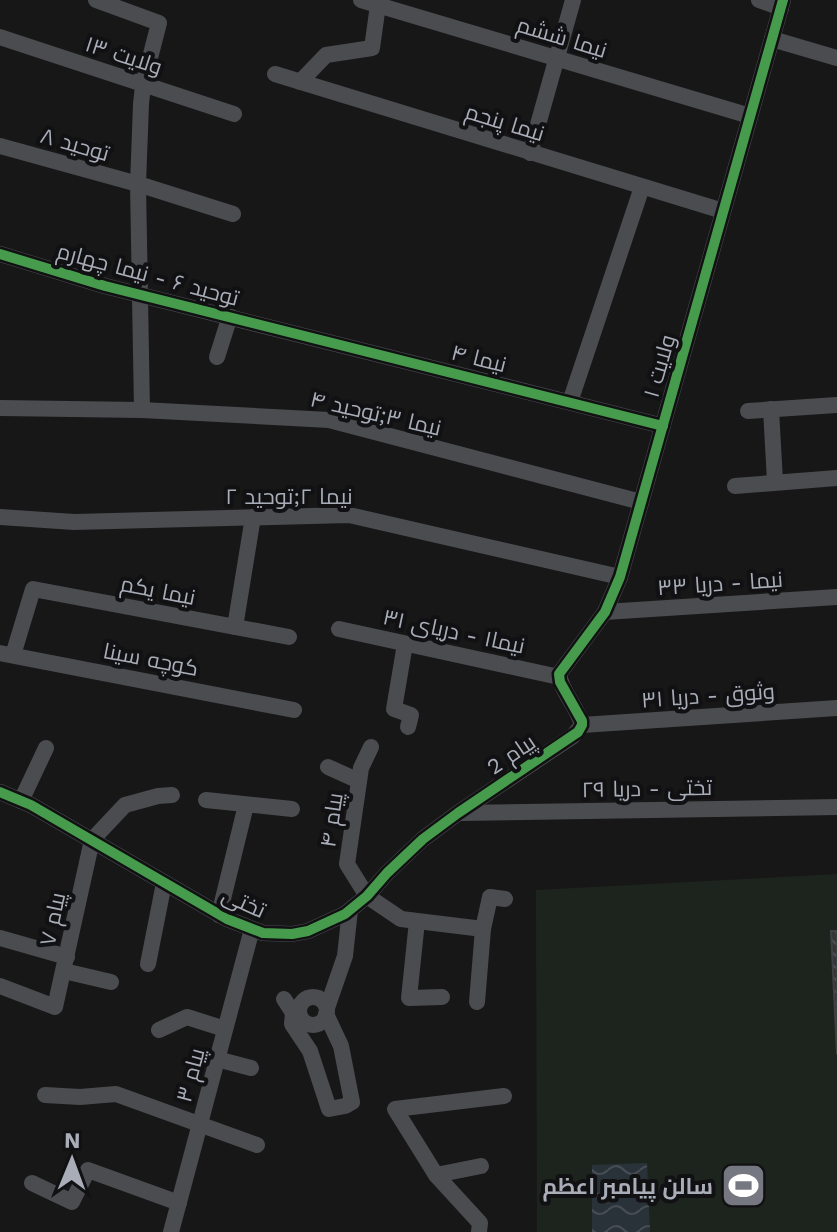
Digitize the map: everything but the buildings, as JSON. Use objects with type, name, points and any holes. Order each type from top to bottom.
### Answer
[{"type":"street","points":[[96,0],[159,23],[143,85],[138,184],[142,410]]},
{"type":"street","name":"نیما ششم","points":[[361,0],[750,116]]},
{"type":"street","points":[[530,153],[573,0]]},
{"type":"street","points":[[759,0],[782,4]]},
{"type":"street","name":"ولایت ۱","points":[[559,677],[605,612],[620,577],[782,4]]},
{"type":"street","points":[[300,82],[326,55],[372,48],[378,5]]},
{"type":"street","name":"ولایت ۱۳","points":[[0,37],[234,114]]},
{"type":"street","points":[[772,39],[837,58]]},
{"type":"street","name":"نیما پنجم","points":[[275,74],[723,211]]},
{"type":"street","name":"توحید ۸","points":[[0,146],[233,214]]},
{"type":"street","points":[[570,402],[642,187]]},
{"type":"street","name":"توحید ۶ - نیما چهارم","points":[[0,254],[105,286],[286,330]]},
{"type":"street","points":[[217,357],[230,316]]},
{"type":"street","name":"نیما ۴","points":[[286,330],[663,426]]},
{"type":"street","points":[[748,411],[837,405]]},
{"type":"street","name":"نیما ۳;توحید ۴","points":[[0,408],[142,410],[329,420],[641,502]]},
{"type":"street","points":[[771,409],[775,482]]},
{"type":"street","points":[[735,486],[837,478]]},
{"type":"street","name":"نیما ۲;توحید ۲","points":[[0,517],[74,522],[349,515],[620,577]]},
{"type":"street","points":[[253,517],[235,627],[289,637]]},
{"type":"street","name":"نیما یکم","points":[[7,654],[33,589],[235,627]]},
{"type":"street","name":"نیما - دریا ۳۳","points":[[605,612],[837,597]]},
{"type":"street","name":"نیما۱ - دریای ۳۱","points":[[339,629],[559,677]]},
{"type":"street","points":[[405,644],[394,709],[411,715],[408,727]]},
{"type":"street","name":"کوچه سینا","points":[[7,654],[294,710]]},
{"type":"street","points":[[559,677],[582,725]]},
{"type":"street","name":"وثوق - دریا ۳۱","points":[[582,725],[837,708]]},
{"type":"street","name":"پیام 2","points":[[458,813],[573,736],[582,725]]},
{"type":"street","name":"پیام ۴","points":[[367,896],[347,864],[361,768],[371,747]]},
{"type":"street","points":[[21,801],[46,748]]},
{"type":"street","points":[[328,767],[359,781]]},
{"type":"street","name":"تختی","points":[[0,792],[92,840],[219,915],[263,933],[308,931],[350,910],[409,852],[458,813]]},
{"type":"street","points":[[92,840],[125,805],[172,795]]},
{"type":"street","points":[[206,800],[292,809]]},
{"type":"street","points":[[219,915],[246,805]]},
{"type":"street","name":"تختی - دریا ۲۹","points":[[458,813],[837,807]]},
{"type":"street","name":"پیام ۷","points":[[0,986],[55,1007],[92,840]]},
{"type":"street","points":[[148,964],[164,883]]},
{"type":"street","points":[[367,896],[401,919],[483,929]]},
{"type":"street","points":[[477,1002],[483,929],[490,897],[505,899]]},
{"type":"street","points":[[326,1011],[341,1046],[352,1102],[329,1109],[310,1051],[292,1024],[292,1008],[303,1022],[314,1026],[324,1021],[326,1011],[345,956],[350,910]]},
{"type":"street","points":[[417,921],[409,998],[442,997]]},
{"type":"street","name":"پيام ۳","points":[[171,1232],[252,929]]},
{"type":"street","points":[[0,938],[111,982]]},
{"type":"street","points":[[159,1030],[187,1017],[225,1029]]},
{"type":"street","points":[[310,1051],[321,1046],[341,1046]]},
{"type":"street","points":[[217,1059],[251,1068]]},
{"type":"street","points":[[321,1086],[336,1085],[347,1076]]},
{"type":"street","points":[[45,1095],[80,1097],[116,1094],[257,1145]]},
{"type":"street","points":[[479,1232],[480,1223],[436,1175],[395,1109],[504,1096]]},
{"type":"street","points":[[436,1175],[481,1166]]},
{"type":"street","points":[[32,1183],[72,1202],[88,1170],[179,1203]]},
{"type":"shaded area","points":[[837,874],[837,1232],[537,1232],[536,890]]},
{"type":"water","points":[[647,1163],[650,1232],[592,1232],[592,1165]]},
{"type":"cycle path","points":[[0,792],[31,805],[227,919],[263,933],[292,934],[308,931],[345,914],[423,839],[578,732],[582,721],[560,682],[559,674],[605,612],[620,577],[783,0]]},
{"type":"cycle path","points":[[0,254],[105,286],[663,426]]},
{"type":"place","name":"سالن پیامبر اعظم","points":[[744,1186]]}]
